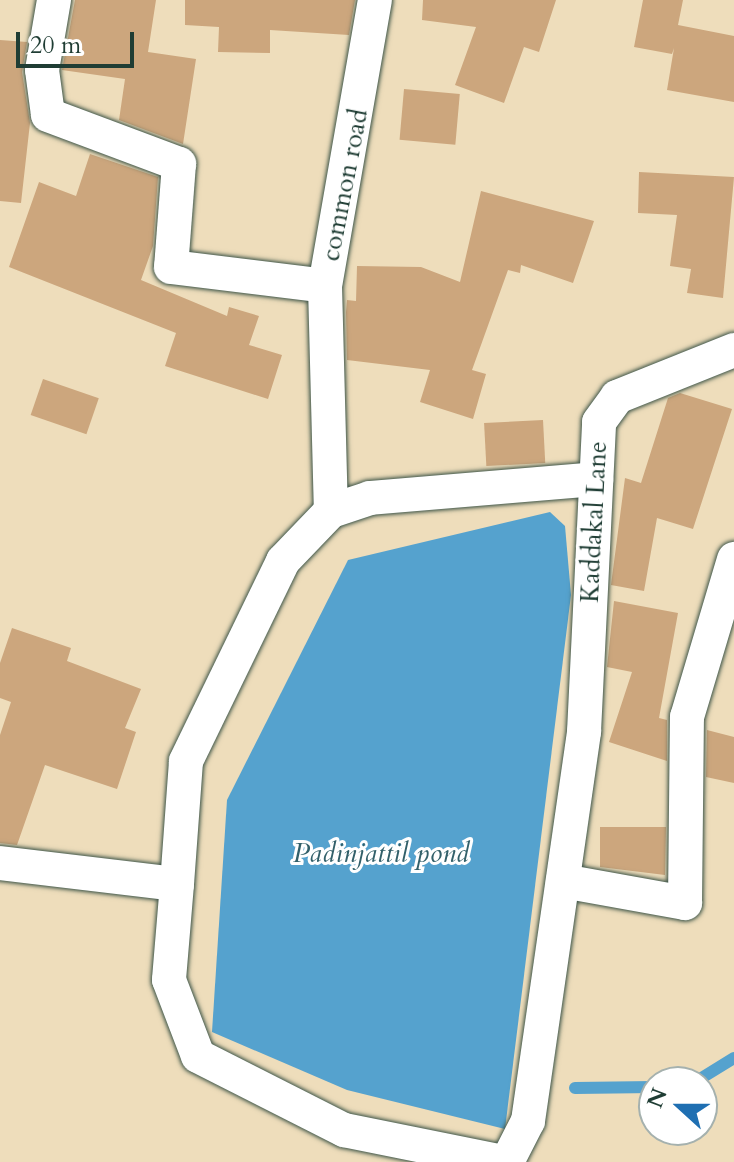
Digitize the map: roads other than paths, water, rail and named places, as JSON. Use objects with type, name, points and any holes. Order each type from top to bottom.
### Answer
[{"type":"street","name":"common road","points":[[54,0],[42,70],[48,115],[179,164],[171,267],[325,286],[375,0]]},
{"type":"street","points":[[325,286],[331,511]]},
{"type":"street","name":"Kaddakal Lane","points":[[505,1162],[528,1121],[584,732],[599,422],[617,397],[734,350]]},
{"type":"street","points":[[505,1162],[344,1130],[198,1056],[169,980],[186,761],[283,561],[331,511],[370,498],[596,479]]},
{"type":"street","points":[[563,881],[685,903],[687,717],[734,559]]},
{"type":"street","points":[[0,863],[177,884]]},
{"type":"water","name":"Padinjattil pond","points":[[550,512],[565,526],[571,595],[505,1129],[347,1090],[212,1032],[227,800],[348,560]]},
{"type":"waterway","points":[[718,1068],[734,1058]]},
{"type":"waterway","points":[[575,1088],[638,1087]]}]
